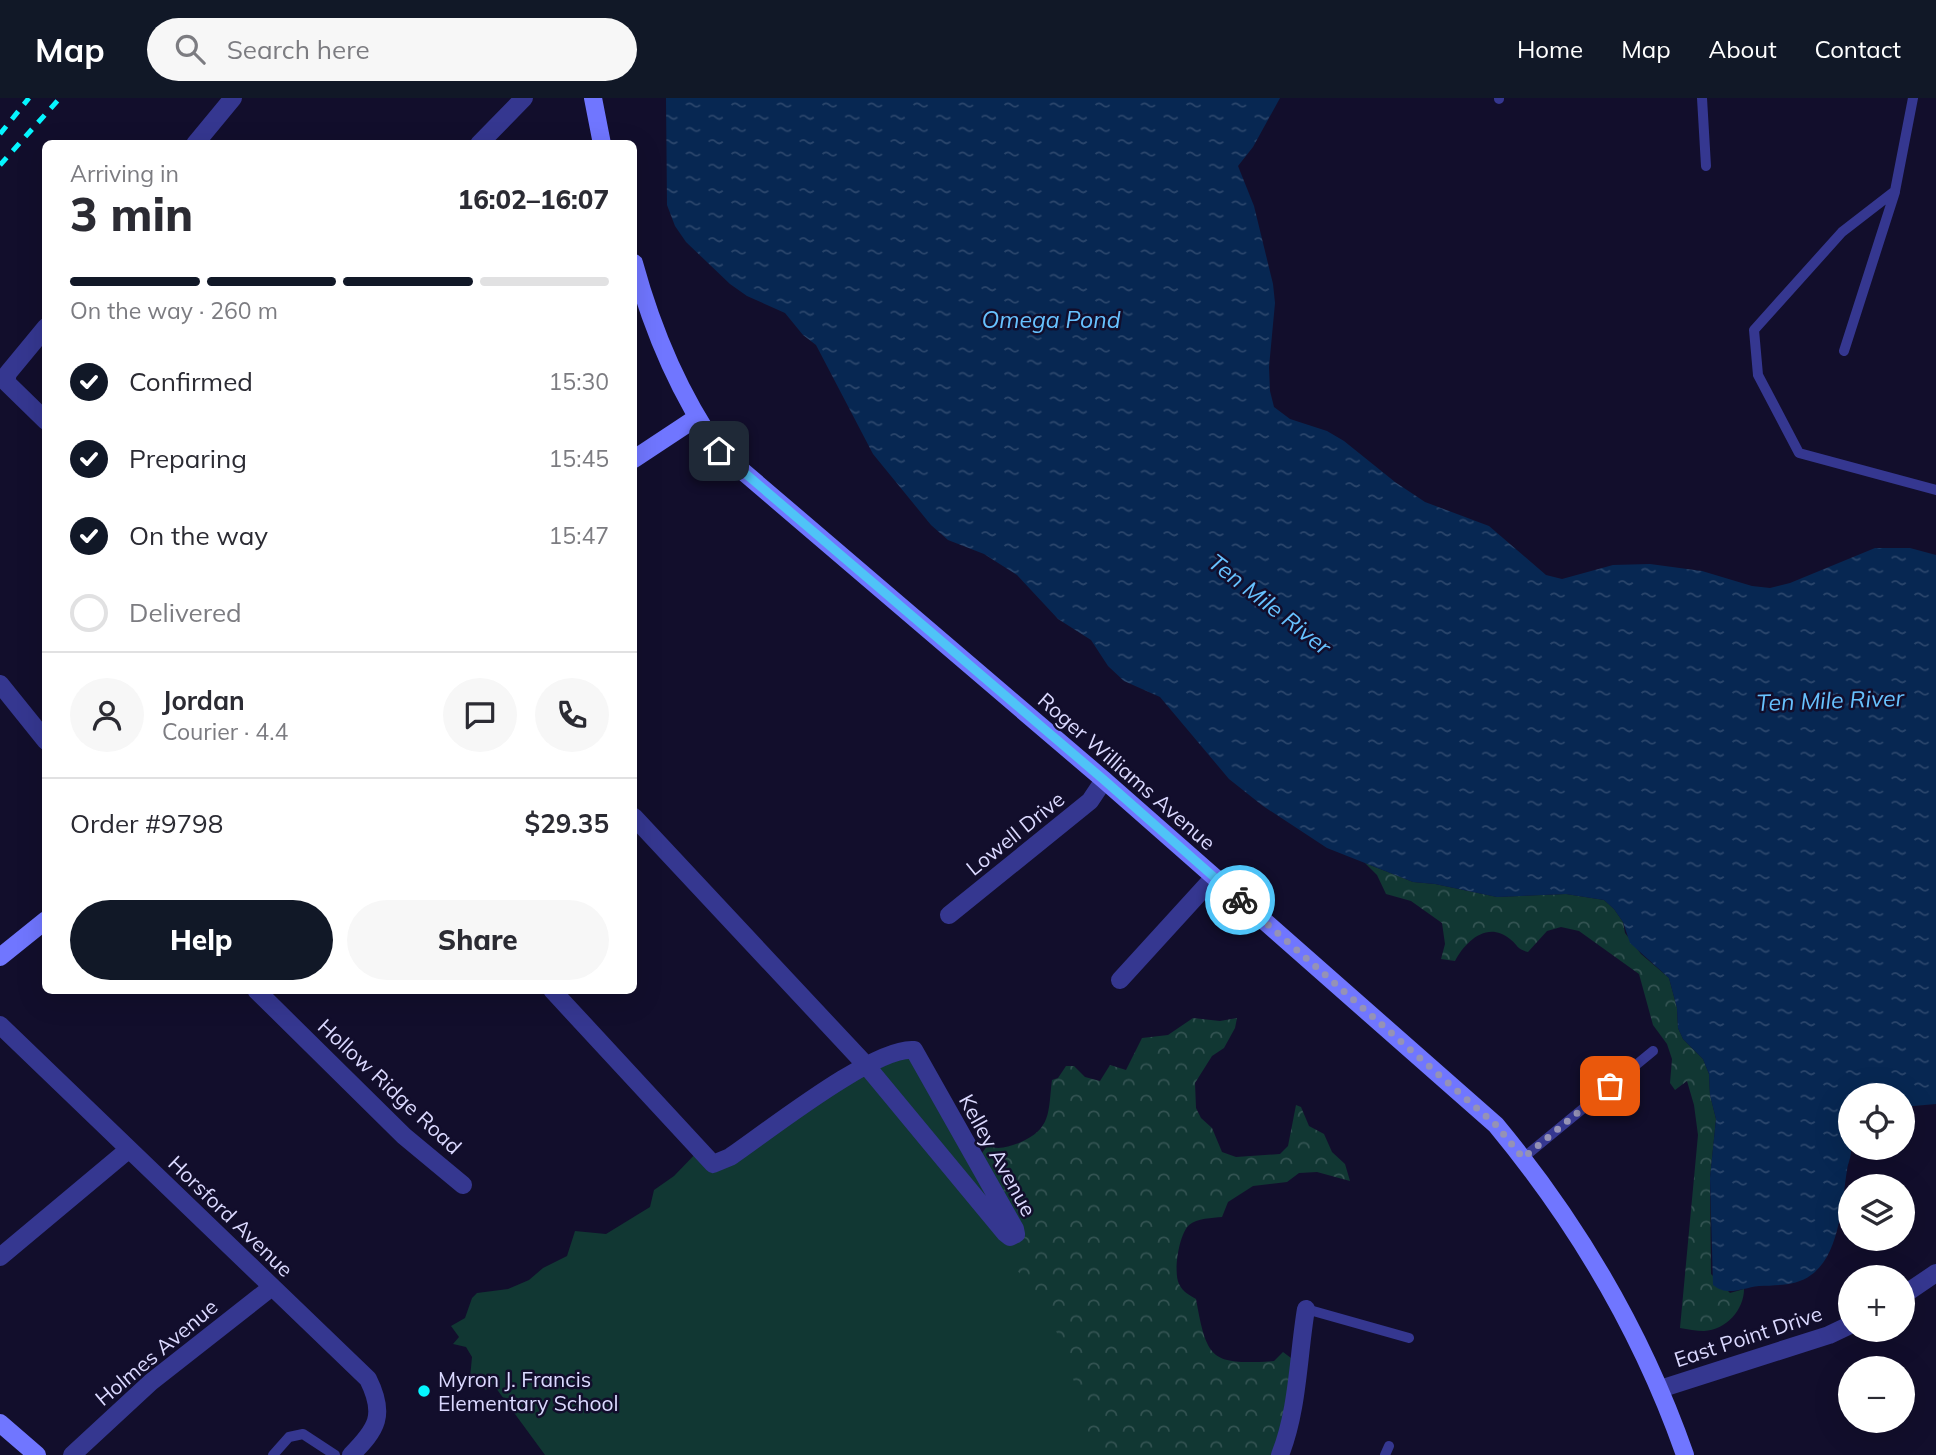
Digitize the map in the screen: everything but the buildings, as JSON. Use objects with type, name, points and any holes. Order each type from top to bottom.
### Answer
[{"type":"main road","points":[[593,98],[601,140]]},
{"type":"main road","name":"Roger Williams Avenue","points":[[637,272],[655,324],[696,418],[719,451],[1104,780],[1496,1125],[1523,1158],[1597,1269],[1637,1338],[1685,1455]]},
{"type":"main road","points":[[637,457],[696,418]]},
{"type":"main road","points":[[0,957],[42,923]]},
{"type":"main road","points":[[0,1423],[37,1455]]},
{"type":"street","points":[[198,140],[233,98]]},
{"type":"street","points":[[483,140],[524,98]]},
{"type":"street","points":[[42,332],[8,373],[6,382],[42,417]]},
{"type":"street","points":[[0,684],[42,736]]},
{"type":"street","name":"Lowell Drive","points":[[949,915],[1090,801],[1104,780]]},
{"type":"street","name":"Kelley Avenue","points":[[637,820],[864,1064],[1005,1233],[1010,1237],[1016,1234],[914,1050],[906,1049],[864,1064]]},
{"type":"street","points":[[1120,980],[1214,877]]},
{"type":"street","name":"Hollow Ridge Road","points":[[260,994],[404,1136],[463,1185]]},
{"type":"street","points":[[556,994],[713,1164],[730,1157],[864,1064]]},
{"type":"street","name":"Horsford Avenue","points":[[0,1025],[368,1379],[374,1391],[377,1417],[371,1435],[351,1455]]},
{"type":"street","points":[[0,1257],[128,1150]]},
{"type":"street","points":[[1915,1287],[1936,1273]]},
{"type":"street","name":"Holmes Avenue","points":[[72,1455],[151,1382],[272,1287]]},
{"type":"street","points":[[1280,1455],[1290,1425],[1306,1309]]},
{"type":"street","name":"East Point Drive","points":[[1660,1389],[1838,1331]]},
{"type":"lane","points":[[1702,98],[1706,166]]},
{"type":"lane","points":[[1844,351],[1895,191],[1913,98]]},
{"type":"lane","points":[[1895,191],[1842,232],[1754,330],[1758,375],[1799,453],[1936,490]]},
{"type":"lane","points":[[1523,1158],[1653,1051]]},
{"type":"lane","points":[[1306,1309],[1409,1338]]},
{"type":"lane","points":[[273,1455],[289,1437],[303,1434],[335,1455]]},
{"type":"green space","points":[[1365,863],[1413,882],[1497,897],[1566,894],[1604,900],[1623,922],[1625,933],[1641,954],[1669,978],[1677,1008],[1678,1028],[1683,1039],[1703,1059],[1709,1074],[1710,1095],[1716,1119],[1710,1178],[1711,1274],[1730,1293],[1744,1289],[1741,1304],[1726,1323],[1704,1331],[1680,1328],[1698,1135],[1687,1081],[1675,1090],[1670,1083],[1672,1059],[1667,1044],[1653,1025],[1639,974],[1579,931],[1561,927],[1547,931],[1528,952],[1510,939],[1493,932],[1485,933],[1471,941],[1455,961],[1441,959],[1445,944],[1442,923],[1411,901],[1386,894],[1377,875]]},
{"type":"green space","points":[[1193,1018],[1220,1021],[1237,1018],[1235,1028],[1224,1048],[1212,1056],[1195,1083],[1196,1108],[1201,1118],[1212,1128],[1222,1152],[1236,1157],[1280,1154],[1288,1146],[1296,1105],[1301,1107],[1309,1126],[1324,1134],[1332,1152],[1345,1164],[1350,1181],[1317,1172],[1299,1173],[1287,1182],[1253,1186],[1228,1202],[1222,1217],[1200,1220],[1189,1225],[1180,1244],[1177,1278],[1184,1291],[1196,1299],[1204,1335],[1216,1354],[1237,1362],[1253,1362],[1274,1361],[1283,1352],[1295,1361],[1276,1455],[1095,1455],[1064,1347],[1037,1293],[1015,1268],[1019,1237],[977,1160],[987,1146],[1011,1146],[1038,1132],[1049,1110],[1052,1080],[1058,1078],[1066,1066],[1074,1066],[1085,1077],[1100,1081],[1110,1065],[1126,1070],[1142,1038],[1168,1035]]},
{"type":"green space","points":[[913,1053],[1056,1309],[1097,1455],[545,1455],[493,1384],[486,1390],[470,1378],[472,1357],[466,1347],[453,1344],[459,1337],[451,1326],[465,1318],[472,1298],[477,1293],[508,1289],[529,1280],[543,1268],[567,1256],[575,1231],[606,1234],[650,1207],[654,1190],[674,1176],[702,1147],[712,1155],[720,1155],[836,1084]]},
{"type":"water","name":"Omega Pond","points":[[666,98],[1280,98],[1253,147],[1238,166],[1254,206],[1273,284],[1275,303],[1269,367],[1270,391],[1274,407],[1290,419],[1327,431],[1344,441],[1425,502],[1489,526],[1546,575],[1562,579],[1613,565],[1650,564],[1702,571],[1752,586],[1770,588],[1790,583],[1875,548],[1910,548],[1936,555],[1936,1104],[1915,1106],[1915,1083],[1838,1083],[1838,1160],[1849,1160],[1846,1174],[1838,1174],[1838,1227],[1821,1266],[1805,1279],[1786,1284],[1735,1291],[1719,1289],[1713,1285],[1710,1178],[1716,1119],[1710,1095],[1709,1074],[1703,1059],[1683,1039],[1678,1028],[1677,1008],[1669,978],[1630,943],[1623,922],[1614,909],[1604,900],[1566,894],[1497,897],[1413,882],[1327,848],[1263,806],[1229,779],[1160,697],[1124,681],[1108,666],[1091,640],[1058,619],[1017,575],[984,554],[948,540],[931,525],[873,454],[816,345],[803,335],[785,313],[747,296],[730,284],[686,242],[675,226],[667,205]]},
{"type":"railway","points":[[0,134],[29,98]]},
{"type":"railway","points":[[0,165],[60,98]]},
{"type":"way so far","points":[[1240,900],[1496,1125],[1523,1158],[1610,1086]]},
{"type":"place","name":"Myron J. Francis Elementary School","points":[[424,1391]]},
{"type":"route","points":[[719,451],[1104,780],[1240,900]]},
{"type":"water label","name":"Ten Mile River","points":[[1270,604]]},
{"type":"water label","name":"Ten Mile River","points":[[1830,700]]}]
